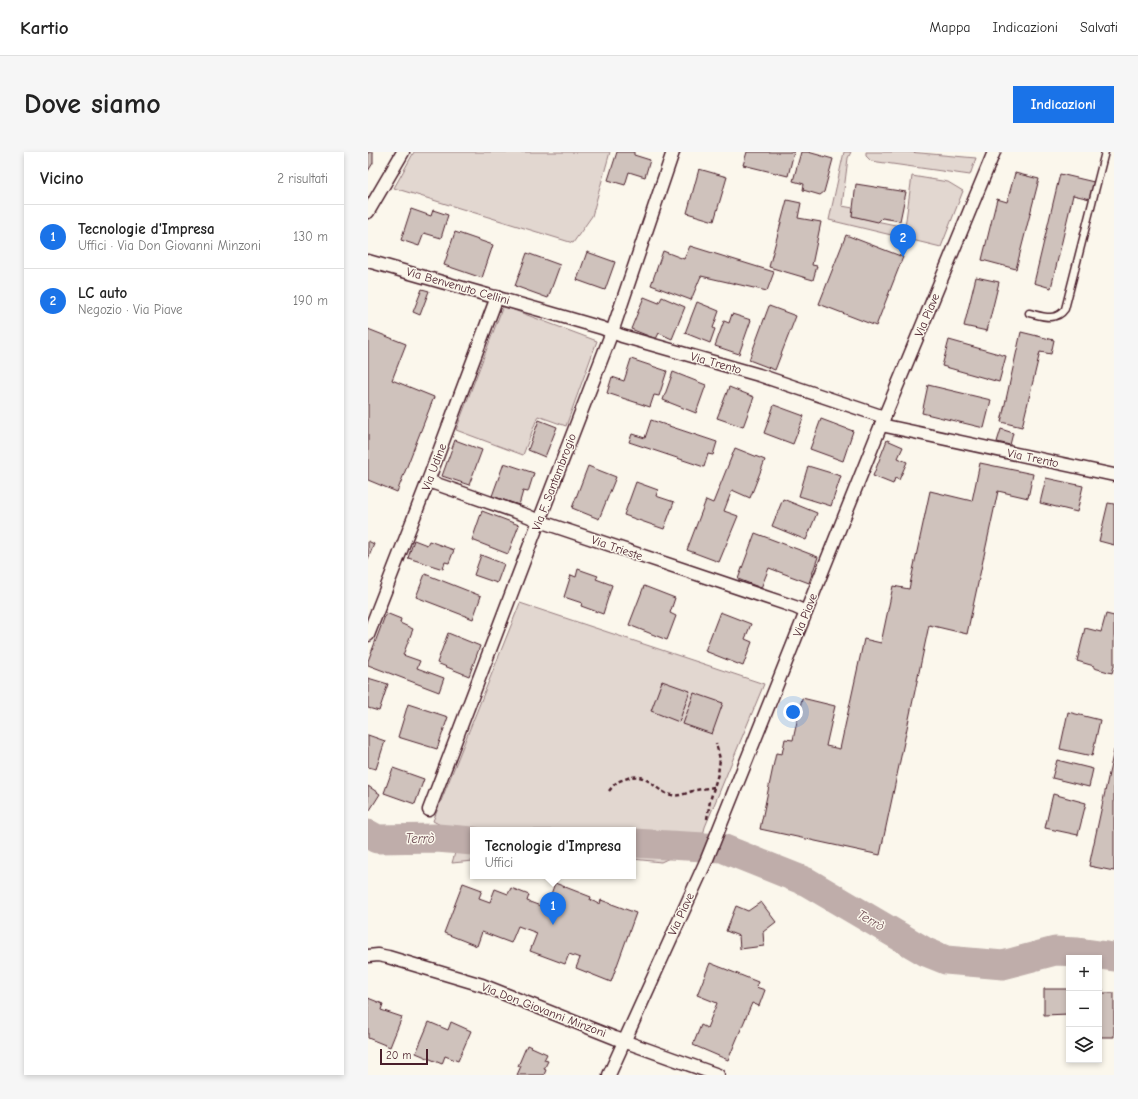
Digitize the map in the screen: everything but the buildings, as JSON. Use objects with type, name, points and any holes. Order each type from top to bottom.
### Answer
[{"type":"street","points":[[370,206],[403,152]]},
{"type":"street","name":"Via F. Santambrogio","points":[[429,810],[612,332],[673,152]]},
{"type":"street","name":"Via Piave","points":[[609,1075],[707,859],[882,421],[994,152]]},
{"type":"street","name":"Via Benvenuto Cellini","points":[[368,261],[547,312]]},
{"type":"street","name":"Via Udine","points":[[368,635],[497,297]]},
{"type":"street","name":"Via Trento","points":[[547,312],[758,375],[882,421],[1114,475]]},
{"type":"street","name":"Via Trieste","points":[[428,481],[539,521],[806,612]]},
{"type":"street","name":"Via Don Giovanni Minzoni","points":[[368,956],[378,955],[388,957],[482,985],[624,1041],[718,1075]]},
{"type":"lane","points":[[1029,313],[1046,317],[1055,317],[1060,316],[1065,309],[1105,152]]},
{"type":"path","points":[[716,743],[720,759],[707,821],[718,829]]},
{"type":"path","points":[[609,792],[616,782],[634,776],[642,777],[650,781],[661,791],[673,795],[680,795],[696,790],[714,787]]},
{"type":"shaded area","points":[[414,152],[610,152],[592,216],[573,243],[394,188]]},
{"type":"shaded area","points":[[844,152],[851,152],[848,158],[842,206],[853,208],[852,216],[905,227],[912,176],[948,182],[963,191],[941,247],[829,220]]},
{"type":"shaded area","points":[[866,152],[909,152],[976,158],[970,175],[871,161],[866,156]]},
{"type":"shaded area","points":[[503,306],[597,341],[566,426],[538,416],[523,455],[456,430]]},
{"type":"shaded area","points":[[520,603],[764,684],[705,827],[701,843],[636,838],[636,827],[470,827],[470,837],[459,835],[433,821]]},
{"type":"shaded area","points":[[457,846],[470,846],[470,861],[452,863]]},
{"type":"shaded area","points":[[636,848],[685,851],[661,862],[636,859]]},
{"type":"waterway","name":"Terrò","points":[[368,834],[377,839],[437,838],[470,841]]},
{"type":"waterway","name":"Terrò","points":[[636,843],[722,848],[807,882],[926,952],[946,960],[1003,965],[1055,951],[1078,952],[1114,957]]},
{"type":"place","name":"LC auto","points":[[903,257]]},
{"type":"place","name":"Tecnologie d'Impresa","points":[[553,925]]}]
